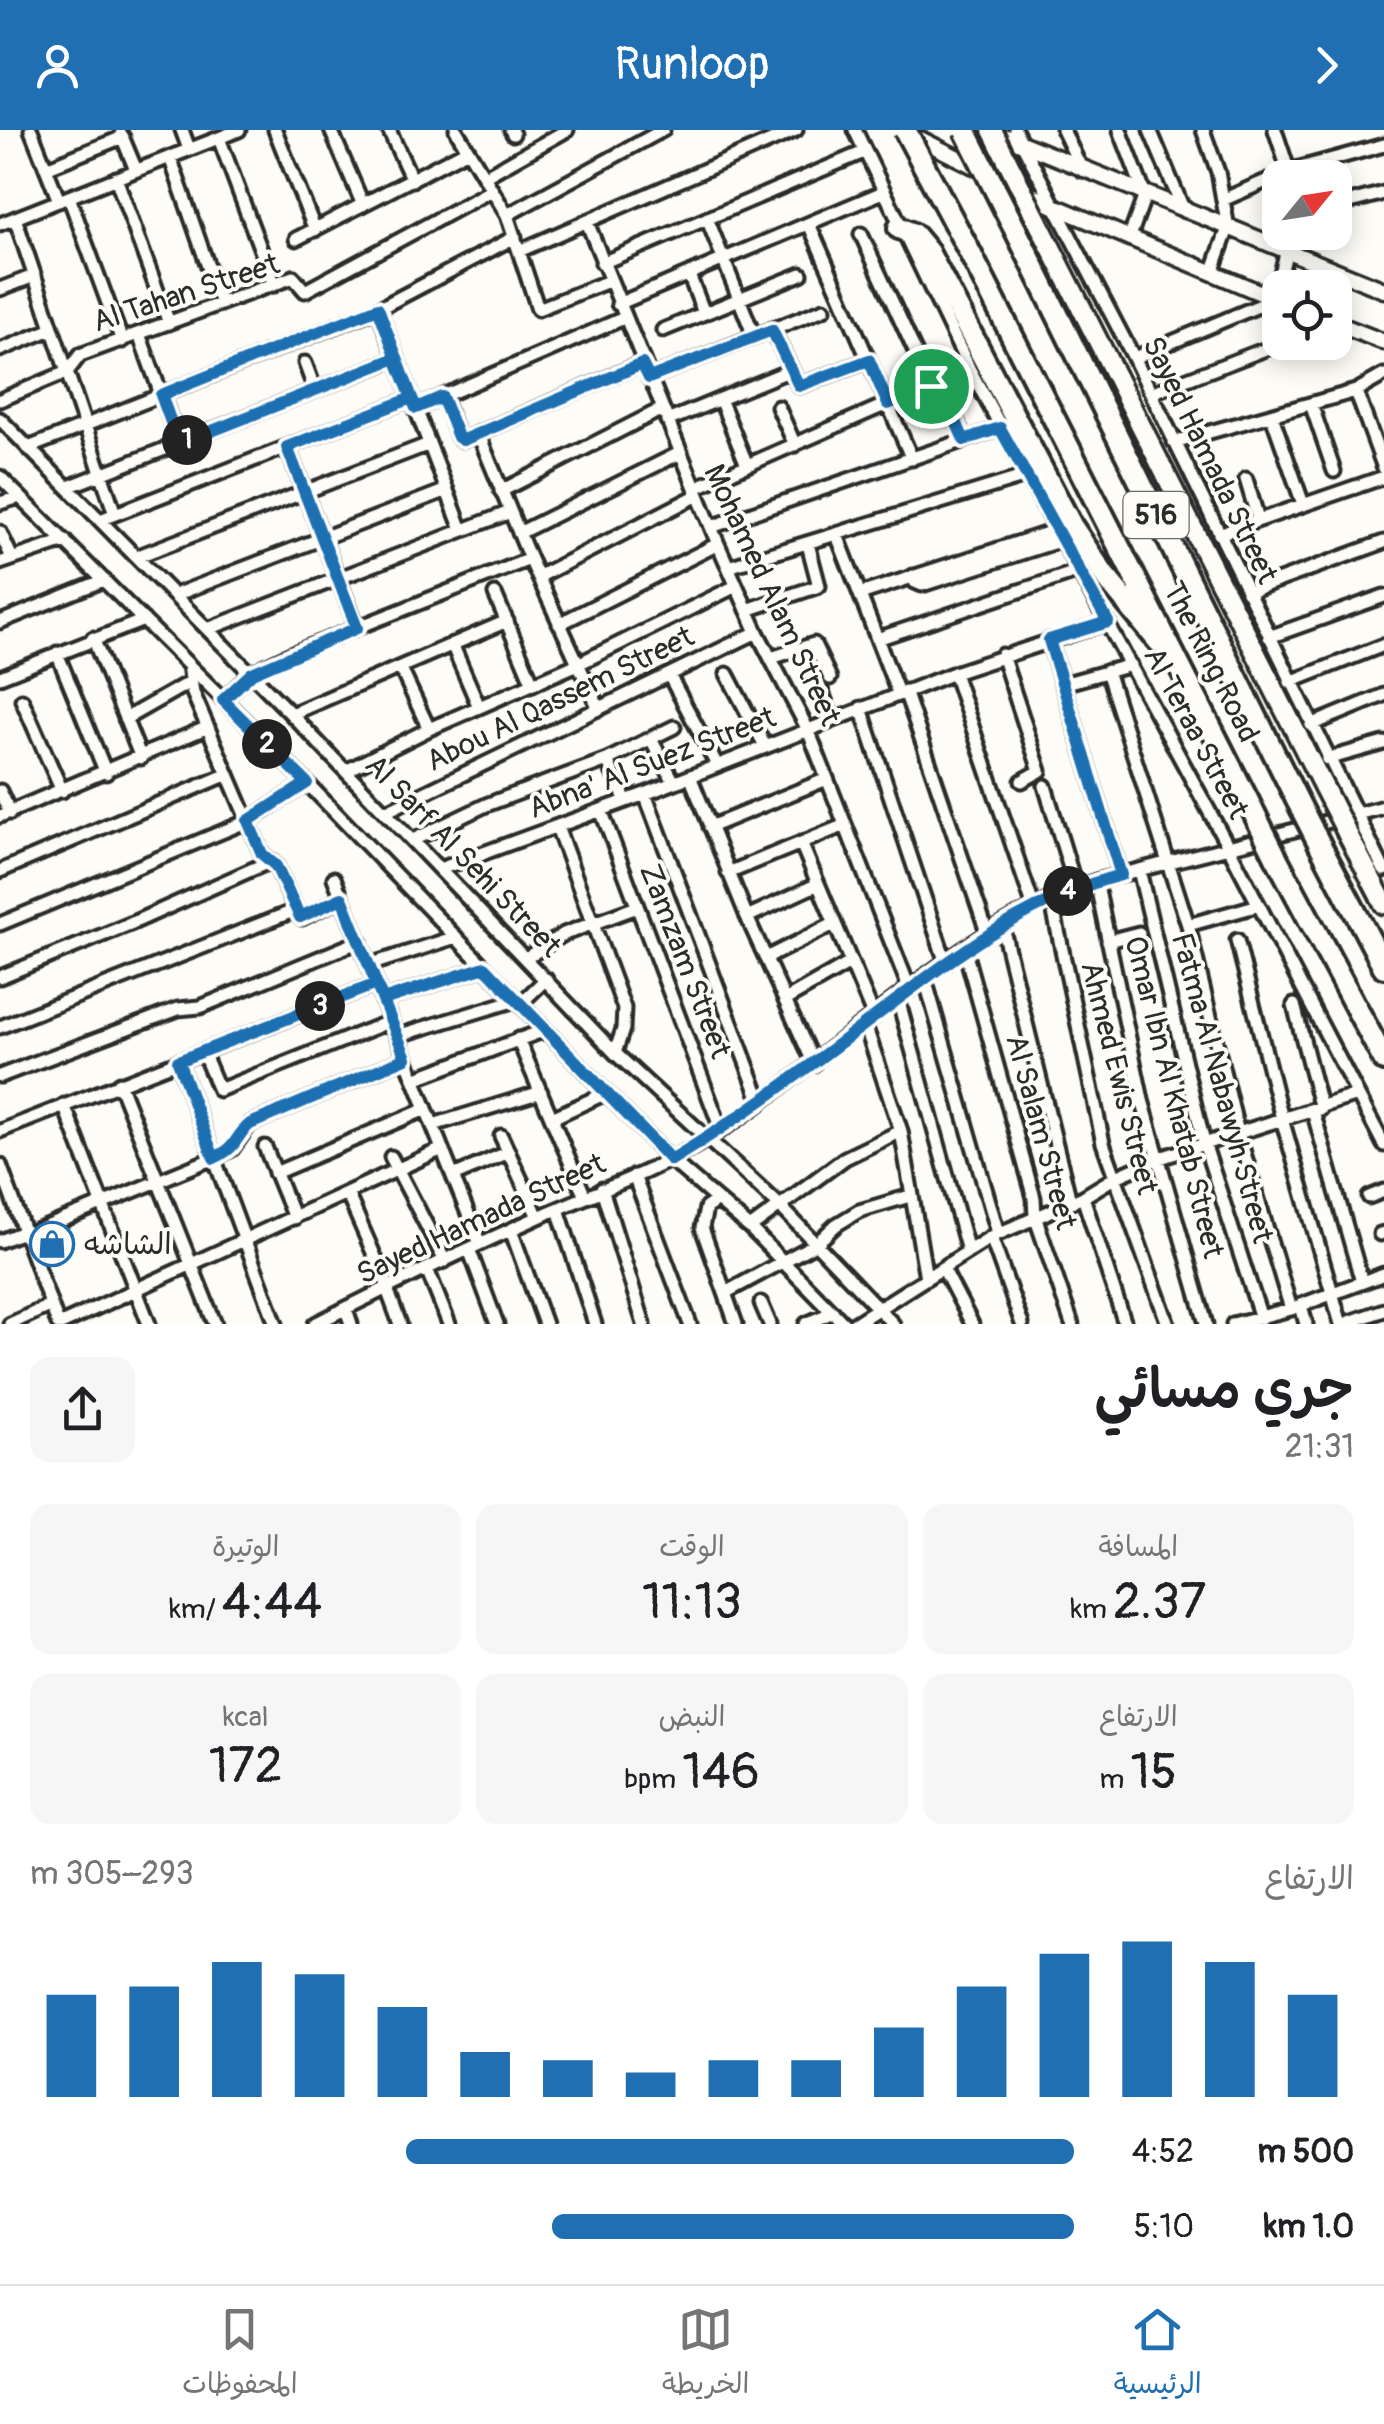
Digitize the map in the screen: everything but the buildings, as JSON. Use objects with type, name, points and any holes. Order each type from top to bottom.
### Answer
[{"type":"highway","name":"The Ring Road","points":[[904,130],[1384,1060]]},
{"type":"highway","name":"The Ring Road","points":[[965,130],[1384,968]]},
{"type":"highway","name":"The Ring Road","points":[[990,130],[1384,904]]},
{"type":"highway","points":[[899,228],[912,234],[928,252],[1056,500],[1087,550],[1122,599],[1180,666]]},
{"type":"street","points":[[31,130],[46,168],[64,198],[122,340]]},
{"type":"street","points":[[182,130],[190,150]]},
{"type":"street","points":[[1,222],[239,130]]},
{"type":"street","points":[[276,130],[314,230]]},
{"type":"street","points":[[331,130],[363,205]]},
{"type":"street","points":[[389,130],[412,180]]},
{"type":"street","points":[[456,130],[507,215],[539,310],[609,281]]},
{"type":"street","points":[[484,177],[566,130]]},
{"type":"street","points":[[507,215],[662,130]]},
{"type":"street","points":[[519,251],[796,130]]},
{"type":"street","name":"Al Teraa Street","points":[[854,130],[1000,428],[1108,622],[1384,1145]]},
{"type":"street","points":[[904,130],[1054,206],[1262,294]]},
{"type":"street","points":[[990,130],[1018,137],[1082,170],[1384,290]]},
{"type":"street","points":[[1064,130],[1082,170]]},
{"type":"street","points":[[1120,130],[1145,195],[1129,239]]},
{"type":"street","points":[[1150,130],[1184,211]]},
{"type":"street","points":[[1202,130],[1224,199],[1228,228],[1212,273]]},
{"type":"street","points":[[1276,130],[1286,160]]},
{"type":"street","points":[[46,168],[121,133],[136,170]]},
{"type":"street","name":"Sayed Hamada Street","points":[[1018,137],[1134,358],[1384,870]]},
{"type":"street","points":[[220,138],[274,284]]},
{"type":"street","points":[[1335,160],[1384,145]]},
{"type":"street","points":[[296,239],[468,150]]},
{"type":"street","points":[[602,263],[864,152]]},
{"type":"street","points":[[170,157],[220,304]]},
{"type":"street","points":[[116,178],[169,323]]},
{"type":"street","points":[[1224,199],[1262,185]]},
{"type":"street","name":"Al Tahan Street","points":[[0,400],[67,372],[80,356],[274,284],[294,277],[305,292],[492,190]]},
{"type":"street","points":[[618,304],[883,192]]},
{"type":"street","points":[[1352,201],[1384,193]]},
{"type":"street","points":[[15,218],[114,514]]},
{"type":"street","points":[[707,218],[754,336]]},
{"type":"street","name":"Mohamed Alam Street","points":[[587,222],[642,364],[756,632],[808,730],[910,990]]},
{"type":"street","points":[[808,224],[912,458]]},
{"type":"street","points":[[861,234],[964,440]]},
{"type":"street","points":[[28,448],[378,308],[515,238]]},
{"type":"street","points":[[1282,270],[1285,251]]},
{"type":"street","points":[[663,330],[800,274]]},
{"type":"street","points":[[688,275],[704,313]]},
{"type":"street","points":[[0,289],[34,276]]},
{"type":"street","points":[[1134,358],[1262,306]]},
{"type":"street","points":[[378,308],[462,530]]},
{"type":"street","points":[[649,378],[824,309]]},
{"type":"street","points":[[100,520],[287,447],[442,397],[624,318]]},
{"type":"street","points":[[0,350],[52,329]]},
{"type":"street","points":[[772,330],[801,386],[869,360]]},
{"type":"street","points":[[1352,330],[1384,342]]},
{"type":"street","points":[[139,334],[179,444]]},
{"type":"street","points":[[1150,393],[1262,350]]},
{"type":"street","points":[[68,487],[396,358]]},
{"type":"street","points":[[305,364],[315,390]]},
{"type":"street","points":[[442,397],[458,437],[463,440],[642,364]]},
{"type":"street","points":[[538,577],[748,465],[969,368]]},
{"type":"street","points":[[501,491],[664,415],[720,399],[791,370]]},
{"type":"street","points":[[1174,442],[1356,391],[1384,375]]},
{"type":"street","points":[[1356,391],[1378,434],[1384,468]]},
{"type":"street","points":[[720,399],[748,465]]},
{"type":"street","points":[[1311,404],[1334,470]]},
{"type":"street","points":[[778,407],[795,444]]},
{"type":"street","points":[[1272,416],[1302,504]]},
{"type":"street","name":"Al Sarf Al Sehi Street","points":[[0,419],[252,673],[615,1052],[817,1242],[894,1324]]},
{"type":"street","points":[[711,527],[1000,428]]},
{"type":"street","points":[[478,434],[599,709]]},
{"type":"street","points":[[136,556],[429,444]]},
{"type":"street","points":[[287,447],[357,628]]},
{"type":"street","points":[[519,534],[680,453]]},
{"type":"street","points":[[728,567],[1026,476]]},
{"type":"street","points":[[1219,534],[1384,476]]},
{"type":"street","name":"Al Sarf Al Sehi Street","points":[[0,477],[307,783],[671,1160],[750,1228],[844,1324]]},
{"type":"street","points":[[1246,479],[1258,519]]},
{"type":"street","points":[[174,595],[446,490]]},
{"type":"street","points":[[0,503],[20,497]]},
{"type":"street","points":[[208,629],[510,512]]},
{"type":"street","points":[[0,532],[6,561],[64,541]]},
{"type":"street","points":[[837,535],[902,692],[988,935]]},
{"type":"street","points":[[860,594],[913,576],[922,585],[1060,535]]},
{"type":"street","points":[[1247,592],[1384,542]]},
{"type":"street","points":[[559,624],[718,544]]},
{"type":"street","points":[[747,610],[819,586],[808,544]]},
{"type":"street","points":[[223,700],[252,673],[530,559]]},
{"type":"street","points":[[877,638],[1079,572]]},
{"type":"street","points":[[0,622],[104,580]]},
{"type":"street","points":[[346,770],[578,664],[736,586]]},
{"type":"street","points":[[495,594],[533,684]]},
{"type":"street","points":[[1268,638],[1384,596]]},
{"type":"street","points":[[0,678],[144,620]]},
{"type":"street","points":[[291,714],[506,621]]},
{"type":"street","name":"Abna' Al Suez Street","points":[[440,869],[645,794],[954,672],[1108,622]]},
{"type":"street","name":"Abou Al Qassem Street","points":[[385,812],[756,632]]},
{"type":"street","points":[[93,638],[141,758]]},
{"type":"street","points":[[1049,640],[1121,875]]},
{"type":"street","points":[[452,644],[479,707]]},
{"type":"street","points":[[771,658],[814,644],[833,720]]},
{"type":"street","points":[[1290,682],[1384,645]]},
{"type":"street","points":[[57,654],[106,773]]},
{"type":"street","points":[[1002,656],[1040,771],[1022,780]]},
{"type":"street","points":[[189,665],[190,682],[262,854],[271,861],[296,910],[302,918],[342,898]]},
{"type":"street","points":[[1063,684],[1131,665]]},
{"type":"street","points":[[400,667],[429,729]]},
{"type":"street","points":[[1106,671],[1188,925],[1238,1133],[1296,1308],[1306,1324]]},
{"type":"street","points":[[954,672],[1034,908]]},
{"type":"street","points":[[727,674],[765,746]]},
{"type":"street","points":[[668,675],[717,766]]},
{"type":"street","points":[[126,719],[190,682]]},
{"type":"street","points":[[1311,724],[1384,695]]},
{"type":"street","points":[[22,700],[62,791]]},
{"type":"street","points":[[861,708],[946,963]]},
{"type":"street","points":[[0,791],[5,814],[208,727]]},
{"type":"street","points":[[412,840],[486,805],[607,760],[674,727]]},
{"type":"street","points":[[650,738],[674,782]]},
{"type":"street","points":[[1328,759],[1384,742]]},
{"type":"street","points":[[607,760],[626,801]]},
{"type":"street","points":[[0,871],[228,774]]},
{"type":"street","points":[[690,776],[728,873],[814,1064]]},
{"type":"street","points":[[710,827],[827,778]]},
{"type":"street","points":[[0,924],[248,821],[307,783]]},
{"type":"street","points":[[1045,786],[1076,888]]},
{"type":"street","points":[[645,794],[762,1102]]},
{"type":"street","name":"Sayed Hamada Street","points":[[315,1324],[511,1230],[671,1160],[706,1140],[946,963],[1051,898],[1096,881],[1384,807]]},
{"type":"street","name":"Zamzam Street","points":[[601,810],[722,1129]]},
{"type":"street","points":[[728,873],[846,824]]},
{"type":"street","points":[[557,827],[624,1008],[624,1029],[615,1052]]},
{"type":"street","points":[[801,843],[850,962],[901,1131],[926,1278]]},
{"type":"street","points":[[0,977],[271,861]]},
{"type":"street","name":"Fatma Al Nabawyh Street","points":[[1139,870],[1204,1144],[1261,1318]]},
{"type":"street","points":[[334,878],[453,1176],[497,1324]]},
{"type":"street","name":"Omar Ibn Al Khatab Street","points":[[1096,881],[1157,1159],[1206,1324]]},
{"type":"street","points":[[747,916],[818,884]]},
{"type":"street","name":"Ahmed Ewis Street","points":[[1051,898],[1099,1124],[1114,1178],[1168,1324]]},
{"type":"street","points":[[1188,925],[1259,905]]},
{"type":"street","points":[[526,958],[554,939],[638,907]]},
{"type":"street","points":[[0,1028],[296,910]]},
{"type":"street","points":[[766,958],[834,924]]},
{"type":"street","points":[[1002,926],[1077,1199],[1125,1324]]},
{"type":"street","points":[[1108,941],[1139,932]]},
{"type":"street","points":[[369,966],[456,937]]},
{"type":"street","points":[[1236,940],[1282,1119],[1342,1324],[1384,1310]]},
{"type":"street","points":[[0,1076],[178,1008],[200,1006],[360,941]]},
{"type":"street","name":"Al Salam Street","points":[[965,951],[1034,1198],[1035,1216],[1072,1324]]},
{"type":"street","points":[[785,1000],[850,962]]},
{"type":"street","points":[[383,1000],[485,967]]},
{"type":"street","points":[[925,978],[1022,1324]]},
{"type":"street","points":[[398,1036],[518,1002],[546,980]]},
{"type":"street","points":[[0,1131],[376,984]]},
{"type":"street","points":[[898,999],[968,1251]]},
{"type":"street","points":[[1294,1005],[1362,1282]]},
{"type":"street","points":[[203,1052],[217,1088],[221,1089],[391,1020]]},
{"type":"street","points":[[414,1080],[545,1030]]},
{"type":"street","points":[[518,1039],[585,1197]]},
{"type":"street","points":[[0,1242],[214,1158],[235,1146],[250,1124],[406,1058]]},
{"type":"street","points":[[178,1061],[276,1324]]},
{"type":"street","points":[[120,1082],[215,1324]]},
{"type":"street","points":[[433,1126],[541,1092]]},
{"type":"street","points":[[552,1118],[606,1093]]},
{"type":"street","points":[[854,1324],[995,1235],[1114,1178],[1157,1159],[1358,1094]]},
{"type":"street","points":[[64,1105],[149,1324]]},
{"type":"street","points":[[276,1173],[426,1109]]},
{"type":"street","points":[[750,1228],[845,1158],[901,1131]]},
{"type":"street","points":[[501,1136],[538,1218]]},
{"type":"street","points":[[264,1147],[294,1218]]},
{"type":"street","points":[[0,1165],[59,1324],[442,1149]]},
{"type":"street","points":[[453,1176],[509,1152]]},
{"type":"street","points":[[391,1157],[445,1261]]},
{"type":"street","points":[[634,1176],[690,1324]]},
{"type":"street","points":[[602,1189],[644,1324]]},
{"type":"street","points":[[1368,1196],[1384,1191]]},
{"type":"street","points":[[347,1193],[400,1324]]},
{"type":"street","points":[[725,1293],[817,1242],[858,1211],[910,1196]]},
{"type":"street","points":[[716,1201],[706,1208],[702,1228],[736,1324]]},
{"type":"street","points":[[558,1209],[595,1324]]},
{"type":"street","points":[[511,1230],[545,1324]]},
{"type":"street","points":[[943,1268],[972,1324]]},
{"type":"street","points":[[427,1269],[449,1324]]},
{"type":"street","points":[[1233,1324],[1277,1318],[1384,1274]]},
{"type":"street","points":[[761,1303],[770,1324]]},
{"type":"street","points":[[10,1324],[51,1306]]},
{"type":"street","points":[[346,1308],[351,1324]]},
{"type":"street","points":[[806,1324],[833,1312]]},
{"type":"place","name":"الشاشه","points":[[52,1244]]},
{"type":"route","points":[[931,386],[888,404],[869,360],[799,386],[772,330],[649,378],[642,364],[463,440],[458,437],[442,397],[416,408],[396,358],[179,444],[161,395],[378,308],[396,358],[412,398],[287,447],[357,628],[252,673],[223,700],[307,783],[248,821],[262,854],[276,866],[300,917],[342,898],[376,984],[398,1036],[406,1058],[250,1124],[232,1149],[214,1158],[178,1061],[376,984],[383,1000],[485,967],[671,1160],[762,1102],[946,963],[1002,926],[1051,898],[1121,875],[1049,640],[1108,622],[1000,428],[964,440],[939,382],[931,386]]}]
